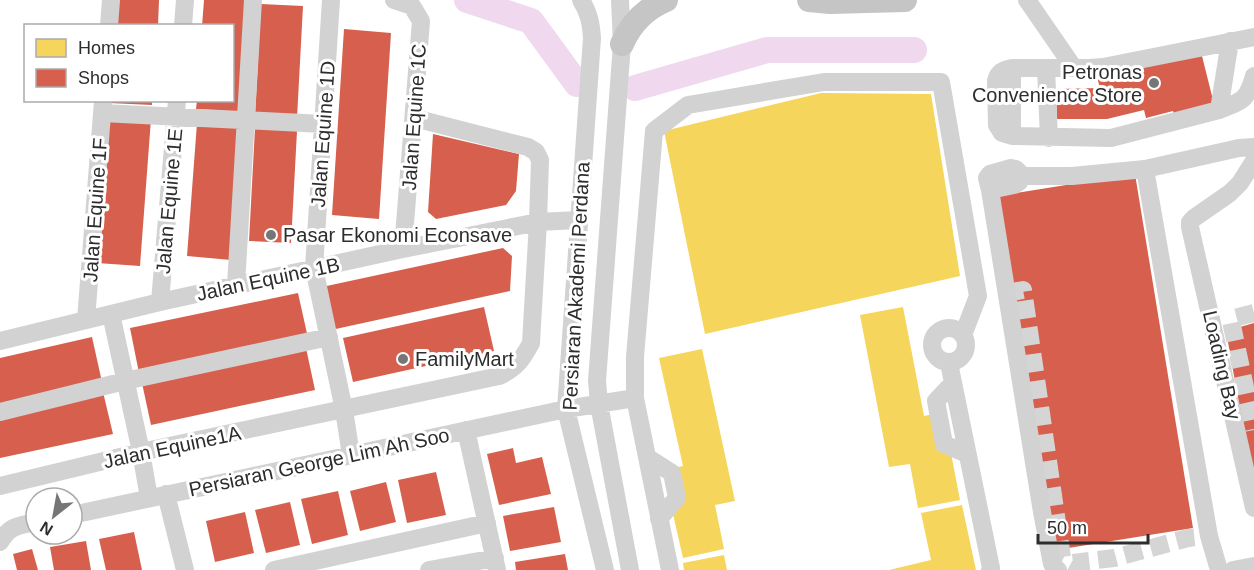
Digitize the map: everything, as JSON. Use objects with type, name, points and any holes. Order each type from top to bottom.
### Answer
[{"type":"main road","points":[[621,44],[642,14],[666,0]]},
{"type":"main road","points":[[809,0],[830,2],[905,0]]},
{"type":"street","points":[[109,24],[111,0]]},
{"type":"street","points":[[183,24],[185,0]]},
{"type":"street","points":[[237,285],[253,0]]},
{"type":"street","name":"Jalan Equine 1D","points":[[331,0],[314,268],[344,410],[351,455]]},
{"type":"street","name":"Jalan Equine 1C","points":[[394,0],[412,6],[421,21],[403,249]]},
{"type":"street","name":"Persiaran Akademi Perdana","points":[[581,0],[591,20],[592,38],[566,409],[605,570]]},
{"type":"street","name":"Persiaran Akademi Perdana","points":[[620,0],[621,44],[597,381],[599,404],[630,570]]},
{"type":"street","points":[[1028,0],[1074,68]]},
{"type":"street","points":[[1254,37],[1103,67],[1012,68],[1000,73],[996,81],[997,125],[1002,133],[1012,136],[1111,138],[1219,110],[1241,100],[1250,92],[1254,76]]},
{"type":"street","points":[[1219,110],[1230,41]]},
{"type":"street","points":[[1046,68],[1049,138]]},
{"type":"street","points":[[670,570],[635,398],[635,357],[654,131],[688,105],[824,82],[941,82],[978,296],[963,335]]},
{"type":"street","points":[[103,107],[176,109],[246,120],[323,124]]},
{"type":"street","name":"Jalan Equine 1F","points":[[86,320],[103,107]]},
{"type":"street","name":"Jalan Equine 1E","points":[[160,303],[176,109]]},
{"type":"street","points":[[414,118],[528,147],[536,152],[540,160],[538,222]]},
{"type":"street","points":[[1058,570],[1052,564],[1042,512],[990,190],[1014,185],[1020,176],[1072,176],[1145,169],[1239,148],[1254,147]]},
{"type":"street","name":"Loading Bay","points":[[1254,161],[1240,183],[1190,222],[1254,508]]},
{"type":"street","points":[[1145,169],[1209,536],[1219,570]]},
{"type":"street","name":"Jalan Equine 1B","points":[[0,341],[237,285],[403,249],[538,222],[579,220]]},
{"type":"street","name":"Jalan Equine1A","points":[[0,486],[141,452],[344,410],[509,372],[524,357],[531,343],[538,222]]},
{"type":"street","points":[[111,314],[141,452],[185,570]]},
{"type":"street","points":[[948,328],[954,329],[966,340],[966,350],[960,359],[949,363],[938,359],[932,349],[933,337],[937,332],[948,328]]},
{"type":"street","points":[[0,412],[125,381],[329,337]]},
{"type":"street","points":[[949,363],[953,383],[936,401],[944,444],[968,453],[990,570]]},
{"type":"street","name":"Persiaran George Lim Ah Soo","points":[[84,512],[566,409],[635,398]]},
{"type":"street","points":[[429,570],[496,564],[466,430]]},
{"type":"street","points":[[274,570],[487,523]]},
{"type":"street","points":[[0,542],[6,532],[24,524]]},
{"type":"street","points":[[1233,570],[1254,566]]},
{"type":"building: Homes","points":[[821,93],[931,94],[960,276],[705,334],[664,131]]},
{"type":"building: Homes","points":[[1081,201],[1095,302],[1027,311],[1013,210]]},
{"type":"building: Homes","points":[[903,307],[924,416],[943,412],[960,500],[918,508],[910,464],[889,467],[860,315]]},
{"type":"building: Homes","points":[[1153,319],[1165,397],[1104,407],[1091,328]]},
{"type":"building: Homes","points":[[702,349],[735,501],[715,505],[724,549],[683,558],[663,470],[683,466],[659,358]]},
{"type":"building: Homes","points":[[1116,429],[1132,530],[1064,540],[1048,439]]},
{"type":"building: Homes","points":[[962,505],[976,570],[889,570],[931,560],[921,513]]},
{"type":"building: Homes","points":[[724,555],[727,570],[684,570],[683,563]]},
{"type":"building: Shops","points":[[115,0],[159,0],[158,24],[113,24]]},
{"type":"building: Shops","points":[[204,0],[250,0],[242,112],[196,109],[197,102],[234,102],[234,24],[202,24]]},
{"type":"building: Shops","points":[[261,4],[303,6],[297,118],[255,116]]},
{"type":"building: Shops","points":[[344,29],[391,33],[379,219],[332,215]]},
{"type":"building: Shops","name":"Petronas Convenience Store","points":[[1201,52],[1215,108],[1175,118],[1173,111],[1146,118],[1144,110],[1107,119],[1057,119],[1056,89],[1100,88],[1097,77]]},
{"type":"building: Shops","points":[[152,102],[152,105],[109,103]]},
{"type":"building: Shops","points":[[108,115],[151,119],[140,266],[97,263]]},
{"type":"building: Shops","points":[[197,123],[242,127],[231,260],[187,256]]},
{"type":"building: Shops","points":[[255,128],[297,131],[291,243],[249,241]]},
{"type":"building: Shops","points":[[433,134],[519,154],[516,191],[506,205],[436,219],[428,212]]},
{"type":"building: Shops","points":[[1135,174],[1193,528],[1056,550],[997,196]]},
{"type":"building: Shops","points":[[503,248],[512,256],[510,291],[331,330],[322,287]]},
{"type":"building: Shops","points":[[298,293],[308,338],[139,373],[130,328]]},
{"type":"building: Shops","points":[[484,307],[494,351],[353,382],[343,338]]},
{"type":"building: Shops","points":[[1254,323],[1254,482],[1253,482],[1226,331]]},
{"type":"building: Shops","points":[[92,337],[102,382],[0,404],[0,358]]},
{"type":"building: Shops","points":[[306,348],[315,390],[151,425],[142,383]]},
{"type":"building: Shops","points":[[103,392],[113,434],[0,458],[0,417]]},
{"type":"building: Shops","points":[[513,448],[516,463],[542,457],[551,494],[499,505],[487,454]]},
{"type":"building: Shops","points":[[436,472],[446,515],[407,523],[398,480]]},
{"type":"building: Shops","points":[[386,482],[396,522],[360,531],[350,491]]},
{"type":"building: Shops","points":[[338,491],[348,535],[312,544],[301,499]]},
{"type":"building: Shops","points":[[290,502],[300,545],[266,553],[255,510]]},
{"type":"building: Shops","points":[[554,507],[561,542],[510,551],[503,516]]},
{"type":"building: Shops","points":[[245,512],[254,553],[215,562],[206,521]]},
{"type":"building: Shops","points":[[134,532],[142,570],[106,570],[99,539]]},
{"type":"building: Shops","points":[[86,541],[91,570],[54,570],[50,547],[84,546]]},
{"type":"building: Shops","points":[[32,549],[38,570],[17,570],[13,554]]},
{"type":"building: Shops","points":[[565,554],[568,570],[516,570],[515,562]]},
{"type":"waterway","points":[[467,0],[531,21],[577,84]]},
{"type":"waterway","points":[[635,88],[767,50],[914,50]]},
{"type":"tunnel","points":[[1007,293],[1023,290],[1062,557],[1073,563],[1114,558],[1188,538],[1209,536]]},
{"type":"tunnel","points":[[1254,313],[1234,318],[1231,321],[1254,430]]},
{"type":"place","name":"Petronas Convenience Store","points":[[1154,83]]},
{"type":"place","name":"Pasar Ekonomi Econsave","points":[[271,235]]},
{"type":"place","name":"FamilyMart","points":[[403,359]]}]
